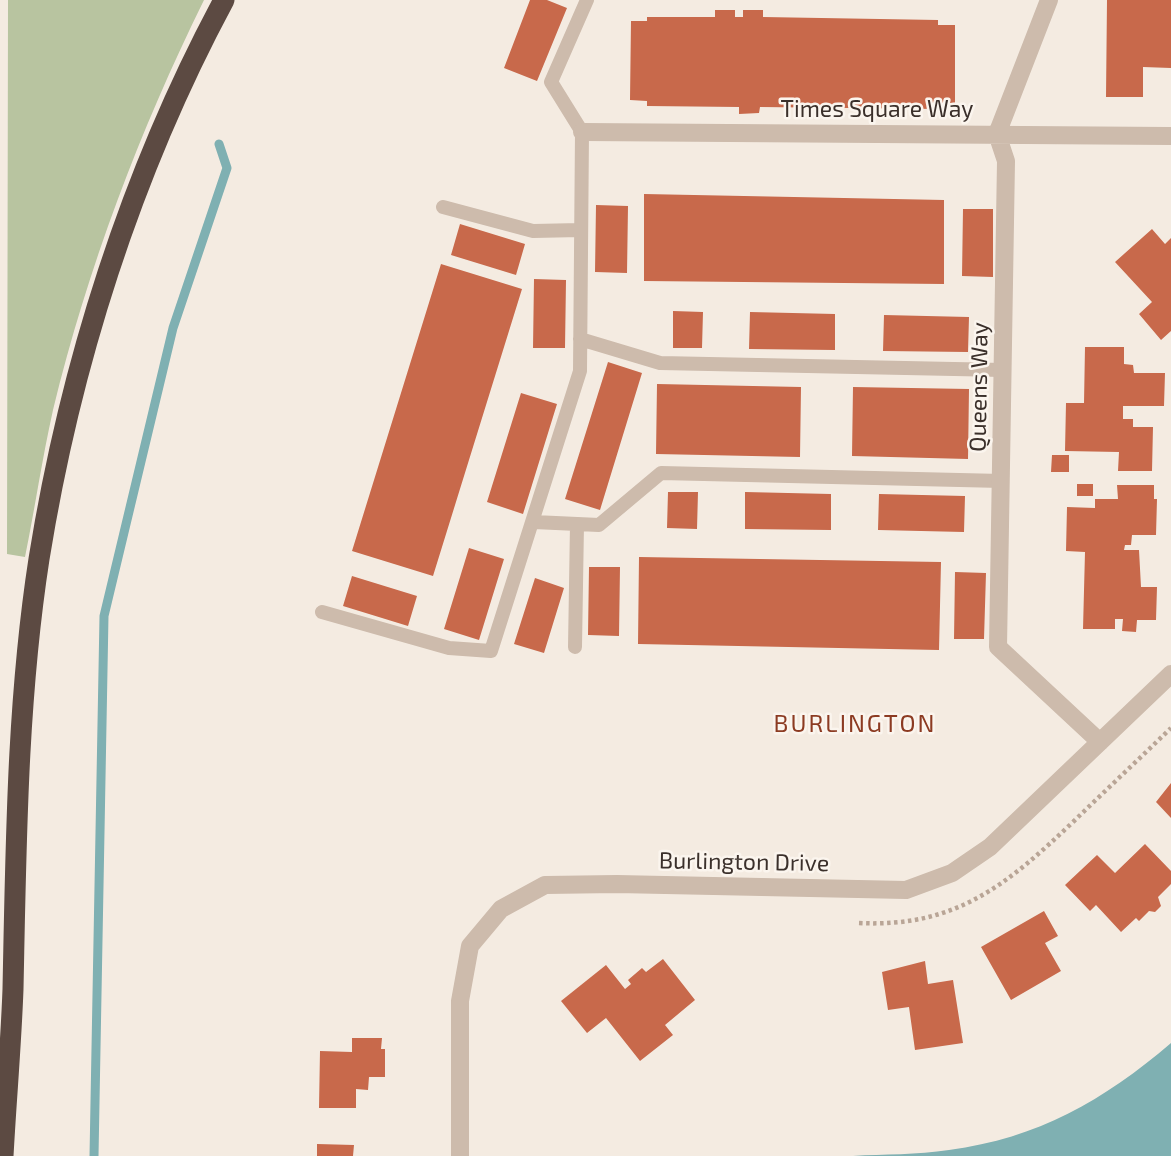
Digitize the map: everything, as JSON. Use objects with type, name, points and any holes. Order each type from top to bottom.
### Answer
[{"type":"highway","points":[[3,1156],[25,690],[39,561],[48,512],[69,410],[88,342],[152,147],[183,76],[224,0]]},
{"type":"street","points":[[997,134],[1049,0]]},
{"type":"street","name":"Times Square Way","points":[[582,132],[1171,136]]},
{"type":"street","name":"Queens Way","points":[[997,134],[1006,161],[998,648],[1100,742]]},
{"type":"street","name":"Burlington Drive","points":[[460,1156],[460,1001],[470,946],[501,909],[545,886],[617,884],[906,890],[952,873],[990,847],[1171,674]]},
{"type":"lane","points":[[322,612],[449,648],[491,651],[580,371],[582,132],[551,82],[587,0]]},
{"type":"lane","points":[[443,206],[533,231],[580,230]]},
{"type":"lane","points":[[580,339],[660,363],[1003,370]]},
{"type":"lane","points":[[534,522],[599,525],[661,472],[1002,481]]},
{"type":"lane","points":[[575,647],[577,524]]},
{"type":"path","points":[[859,923],[884,924],[929,917],[951,912],[985,896],[1022,870],[1171,728]]},
{"type":"green space","points":[[8,0],[204,0],[137,150],[82,304],[53,410],[25,557],[7,554]]},
{"type":"water","points":[[1171,1043],[1171,1156],[853,1156],[949,1150],[1012,1136],[1068,1114],[1094,1099],[1146,1064]]},
{"type":"building","points":[[530,0],[547,0],[567,8],[537,81],[504,68]]},
{"type":"building","points":[[1107,0],[1171,0],[1171,68],[1143,67],[1143,97],[1106,97]]},
{"type":"building","points":[[715,10],[735,10],[735,17],[743,17],[743,10],[763,10],[763,17],[938,20],[938,25],[955,25],[955,103],[937,103],[937,109],[760,107],[759,113],[739,114],[739,107],[647,106],[647,101],[630,100],[631,21],[647,21],[647,17],[715,17]]},
{"type":"building","points":[[644,194],[944,200],[944,284],[644,281]]},
{"type":"building","points":[[596,205],[628,206],[627,273],[595,272]]},
{"type":"building","points":[[963,209],[993,209],[993,277],[962,276]]},
{"type":"building","points":[[460,224],[525,244],[516,275],[451,255]]},
{"type":"building","points":[[1152,229],[1165,244],[1171,238],[1171,331],[1161,340],[1139,314],[1152,302],[1115,262]]},
{"type":"building","points":[[441,264],[522,289],[433,576],[352,551]]},
{"type":"building","points":[[534,279],[566,280],[565,348],[533,348]]},
{"type":"building","points":[[673,311],[703,312],[702,348],[673,348]]},
{"type":"building","points":[[750,312],[835,314],[835,350],[749,349]]},
{"type":"building","points":[[884,315],[969,317],[968,352],[883,351]]},
{"type":"building","points":[[1085,347],[1124,347],[1124,364],[1133,365],[1134,373],[1165,373],[1164,406],[1123,406],[1123,419],[1133,419],[1133,427],[1153,427],[1152,471],[1118,471],[1119,452],[1065,451],[1066,403],[1084,403]]},
{"type":"building","points":[[608,362],[642,373],[600,510],[565,499]]},
{"type":"building","points":[[657,384],[801,387],[800,457],[656,454]]},
{"type":"building","points":[[853,387],[969,389],[968,459],[852,456]]},
{"type":"building","points":[[521,393],[557,404],[523,514],[487,502]]},
{"type":"building","points":[[1052,455],[1069,455],[1069,472],[1051,472]]},
{"type":"building","points":[[1077,484],[1093,484],[1093,496],[1077,496]]},
{"type":"building","points":[[1117,485],[1154,485],[1154,499],[1157,499],[1156,535],[1132,535],[1131,545],[1125,545],[1124,550],[1139,550],[1141,587],[1157,587],[1156,620],[1137,620],[1136,632],[1122,631],[1123,619],[1115,619],[1115,629],[1083,629],[1085,552],[1066,551],[1067,507],[1095,508],[1095,499],[1118,499]]},
{"type":"building","points":[[668,492],[698,492],[697,529],[667,528]]},
{"type":"building","points":[[745,492],[831,494],[831,530],[745,529]]},
{"type":"building","points":[[879,494],[965,496],[964,532],[878,530]]},
{"type":"building","points":[[469,548],[504,559],[479,640],[444,629]]},
{"type":"building","points":[[639,557],[941,562],[939,650],[638,644]]},
{"type":"building","points":[[589,567],[620,567],[619,636],[588,635]]},
{"type":"building","points":[[955,572],[986,573],[984,639],[954,639]]},
{"type":"building","points":[[352,576],[417,596],[408,626],[343,606]]},
{"type":"building","points":[[535,578],[564,588],[544,653],[514,644]]},
{"type":"building","points":[[1171,783],[1171,818],[1156,802]]},
{"type":"building","points":[[1145,844],[1171,871],[1171,884],[1158,897],[1161,906],[1155,912],[1149,911],[1139,921],[1136,918],[1121,932],[1096,905],[1090,911],[1065,885],[1097,855],[1115,873]]},
{"type":"building","points":[[1044,911],[1058,936],[1045,943],[1061,971],[1011,1000],[981,947]]},
{"type":"building","points":[[663,959],[695,1000],[665,1025],[673,1035],[640,1061],[606,1018],[587,1033],[561,1001],[606,965],[625,989],[631,984],[628,980],[642,968],[646,972]]},
{"type":"building","points":[[925,961],[928,984],[953,980],[963,1043],[915,1050],[909,1007],[888,1010],[882,972]]},
{"type":"building","points":[[352,1038],[382,1038],[381,1049],[385,1049],[385,1077],[369,1077],[368,1090],[356,1089],[356,1108],[319,1108],[320,1051],[352,1052]]},
{"type":"building","points":[[317,1144],[354,1145],[353,1156],[317,1156]]},
{"type":"waterway","points":[[94,1156],[104,616],[173,328],[227,168],[219,144]]},
{"type":"district","name":"BURLINGTON","points":[[855,724]]}]
